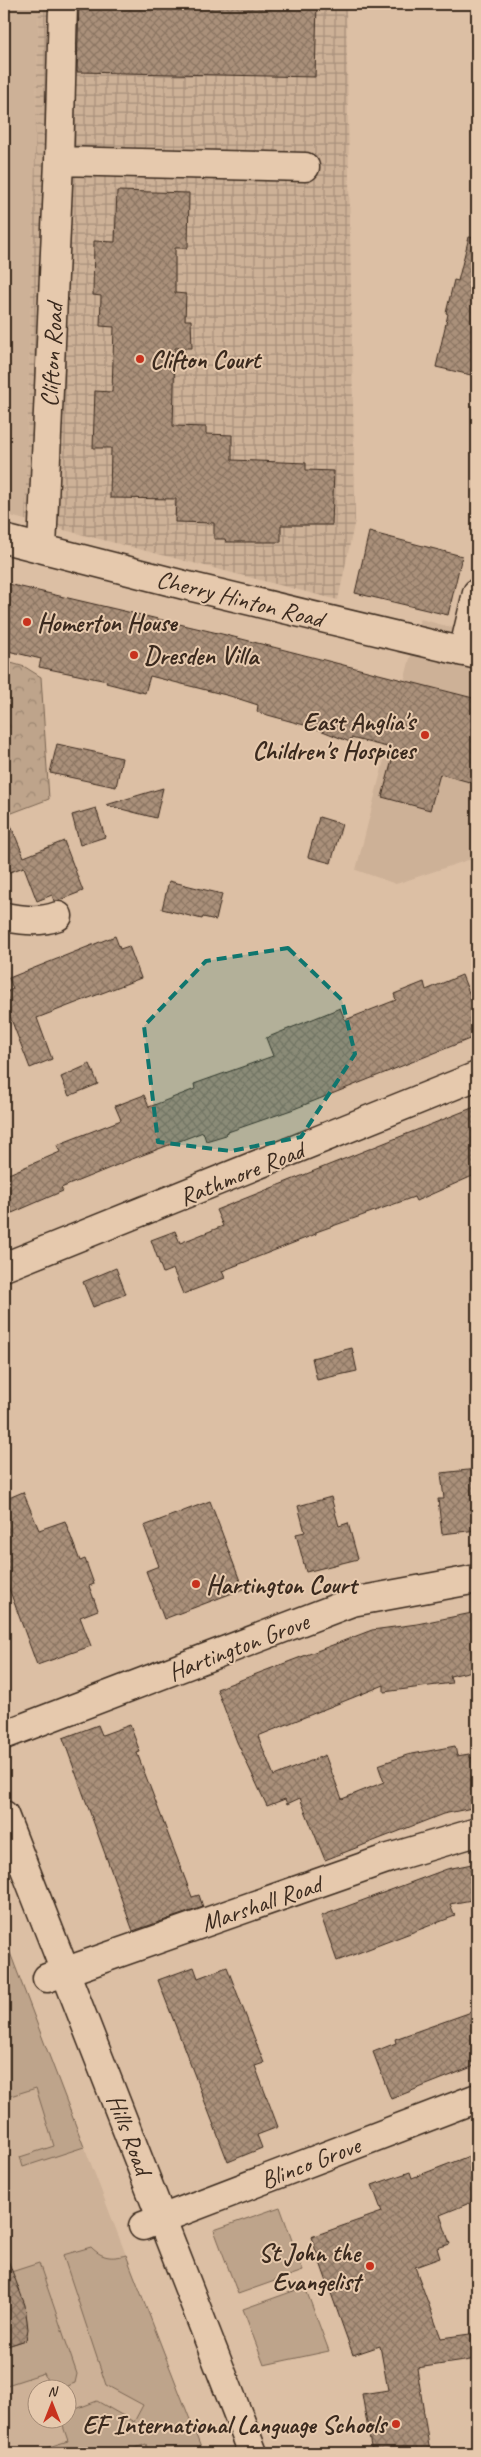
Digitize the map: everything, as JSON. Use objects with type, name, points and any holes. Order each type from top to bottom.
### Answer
[{"type":"street","name":"Clifton Road","points":[[42,548],[59,161],[62,4]]},
{"type":"street","points":[[59,161],[305,167]]},
{"type":"street","name":"Cherry Hinton Road","points":[[4,539],[184,585],[470,654]]},
{"type":"street","points":[[470,654],[477,593]]},
{"type":"street","points":[[4,917],[28,921],[46,920],[58,916]]},
{"type":"street","name":"Rathmore Road","points":[[4,1267],[477,1076]]},
{"type":"street","name":"Hartington Grove","points":[[4,1735],[352,1602],[477,1579]]},
{"type":"street","name":"Hills Road","points":[[4,1815],[57,1975],[153,2222],[253,2453]]},
{"type":"street","name":"Marshall Road","points":[[57,1975],[389,1858],[477,1832]]},
{"type":"street","name":"Blinco Grove","points":[[153,2222],[477,2098]]},
{"type":"highlighted area","points":[[288,948],[342,1000],[355,1054],[301,1137],[231,1151],[158,1142],[144,1026],[206,961]]},
{"type":"shaded area","points":[[4,4],[39,4],[25,520],[4,514]]},
{"type":"shaded area","points":[[39,4],[346,4],[355,520],[338,600],[25,520]]},
{"type":"shaded area","points":[[420,619],[477,634],[477,862],[468,860],[396,884],[356,870]]},
{"type":"shaded area","points":[[4,1937],[124,2250],[203,2453],[4,2453]]},
{"type":"green space","points":[[4,661],[25,667],[41,677],[49,799],[4,816]]},
{"type":"green space","points":[[4,1937],[84,2147],[23,2167],[20,2157],[54,2146],[36,2088],[4,2098]]},
{"type":"green space","points":[[280,2207],[303,2271],[238,2294],[214,2230]]},
{"type":"green space","points":[[91,2247],[107,2257],[126,2255],[203,2453],[149,2453],[146,2444],[122,2453],[29,2453],[68,2441],[64,2430],[78,2430],[78,2408],[97,2401],[134,2422],[143,2405],[106,2385],[63,2255]]},
{"type":"green space","points":[[39,2263],[77,2374],[76,2380],[47,2380],[44,2373],[4,2386],[4,2347],[26,2340],[27,2330],[26,2313],[23,2305],[5,2274]]},
{"type":"green space","points":[[305,2287],[329,2351],[264,2365],[243,2309]]},
{"type":"building","points":[[79,4],[317,4],[315,77],[77,72]]},
{"type":"building","name":"Clifton Court","points":[[117,191],[189,193],[188,248],[175,248],[175,293],[186,294],[185,320],[191,320],[192,348],[175,348],[173,426],[206,427],[206,434],[232,435],[232,460],[306,463],[306,470],[334,471],[332,525],[281,525],[281,542],[226,542],[225,539],[214,539],[214,523],[175,522],[176,499],[110,498],[111,448],[93,448],[95,391],[112,392],[114,327],[100,326],[101,296],[93,295],[94,241],[115,242]]},
{"type":"building","points":[[469,237],[477,238],[477,351],[471,375],[436,367],[454,280],[458,281]]},
{"type":"building","points":[[369,532],[462,556],[448,615],[355,593]]},
{"type":"building","points":[[4,583],[222,634],[477,699],[477,784],[440,774],[430,810],[382,797],[395,749],[351,738],[350,742],[315,728],[257,712],[258,705],[150,676],[145,693],[106,683],[107,681],[39,667],[41,659],[4,650]]},
{"type":"building","points":[[57,744],[122,758],[116,787],[50,773]]},
{"type":"building","points":[[163,788],[156,818],[106,805]]},
{"type":"building","points":[[96,808],[105,837],[80,845],[72,815]]},
{"type":"building","points":[[4,809],[24,857],[64,841],[83,891],[57,901],[54,901],[52,895],[37,901],[24,867],[4,874]]},
{"type":"building","points":[[319,817],[342,824],[331,863],[308,857]]},
{"type":"building","points":[[169,881],[222,894],[216,920],[203,917],[202,919],[162,909]]},
{"type":"building","points":[[115,936],[120,949],[129,946],[141,978],[37,1018],[52,1059],[30,1068],[4,1001],[4,993],[13,989],[9,978]]},
{"type":"building","points":[[462,975],[477,1013],[477,1036],[294,1109],[225,1133],[226,1135],[206,1141],[203,1132],[61,1188],[63,1191],[12,1213],[4,1193],[4,1176],[60,1152],[57,1145],[121,1120],[115,1106],[144,1095],[149,1107],[195,1089],[194,1084],[273,1056],[266,1038],[340,1008],[345,1020],[396,1000],[394,994],[424,982],[426,990]]},
{"type":"building","points":[[90,1064],[98,1084],[69,1096],[61,1077]]},
{"type":"building","points":[[477,1106],[477,1174],[416,1201],[414,1197],[316,1232],[316,1234],[222,1271],[225,1278],[183,1294],[173,1269],[163,1273],[151,1240],[175,1231],[180,1243],[223,1226],[216,1210]]},
{"type":"building","points":[[116,1268],[126,1294],[93,1307],[83,1282]]},
{"type":"building","points":[[352,1348],[357,1371],[317,1380],[312,1358]]},
{"type":"building","points":[[477,1469],[477,1530],[442,1534],[438,1499],[444,1499],[441,1473]]},
{"type":"building","points":[[23,1492],[39,1530],[65,1521],[80,1561],[85,1559],[94,1584],[89,1586],[98,1610],[80,1617],[91,1646],[37,1665],[4,1575],[4,1500]]},
{"type":"building","points":[[331,1497],[339,1526],[348,1523],[358,1559],[306,1572],[296,1534],[305,1532],[298,1506]]},
{"type":"building","points":[[210,1501],[243,1589],[164,1619],[146,1571],[159,1566],[144,1526]]},
{"type":"building","points":[[477,1612],[477,1670],[450,1676],[452,1683],[384,1692],[384,1685],[258,1736],[274,1776],[325,1755],[342,1799],[384,1782],[378,1765],[407,1755],[455,1746],[457,1756],[469,1754],[470,1758],[477,1757],[477,1807],[443,1814],[325,1860],[300,1798],[287,1804],[285,1799],[267,1806],[237,1742],[217,1689],[372,1630],[417,1624]]},
{"type":"building","points":[[98,1725],[102,1735],[130,1725],[140,1752],[137,1753],[192,1897],[199,1895],[203,1907],[133,1931],[63,1738]]},
{"type":"building","points":[[477,1863],[477,1899],[450,1904],[455,1916],[337,1961],[321,1916],[447,1869]]},
{"type":"building","points":[[194,1967],[198,1978],[227,1967],[264,2063],[255,2066],[278,2127],[257,2135],[262,2148],[228,2162],[158,1980]]},
{"type":"building","points":[[477,2010],[477,2065],[391,2099],[373,2052],[396,2043],[395,2039]]},
{"type":"building","points":[[477,2153],[477,2200],[440,2215],[450,2244],[437,2248],[440,2258],[415,2267],[441,2338],[477,2333],[477,2359],[417,2368],[430,2453],[372,2453],[362,2394],[388,2390],[380,2346],[353,2355],[311,2237],[382,2212],[372,2185],[410,2172],[412,2178]]},
{"type":"building","points":[[6,2255],[25,2305],[28,2329],[26,2340],[4,2347],[4,2256]]},
{"type":"place","name":"Clifton Court","points":[[140,359]]},
{"type":"place","name":"Homerton House","points":[[27,622]]},
{"type":"place","name":"Dresden Villa","points":[[134,655]]},
{"type":"place","name":"East Anglia's Children's Hospices","points":[[425,735]]},
{"type":"place","name":"Hartington Court","points":[[196,1584]]},
{"type":"place","name":"St John the Evangelist","points":[[370,2266]]},
{"type":"place","name":"EF International Language Schools","points":[[396,2424]]}]
